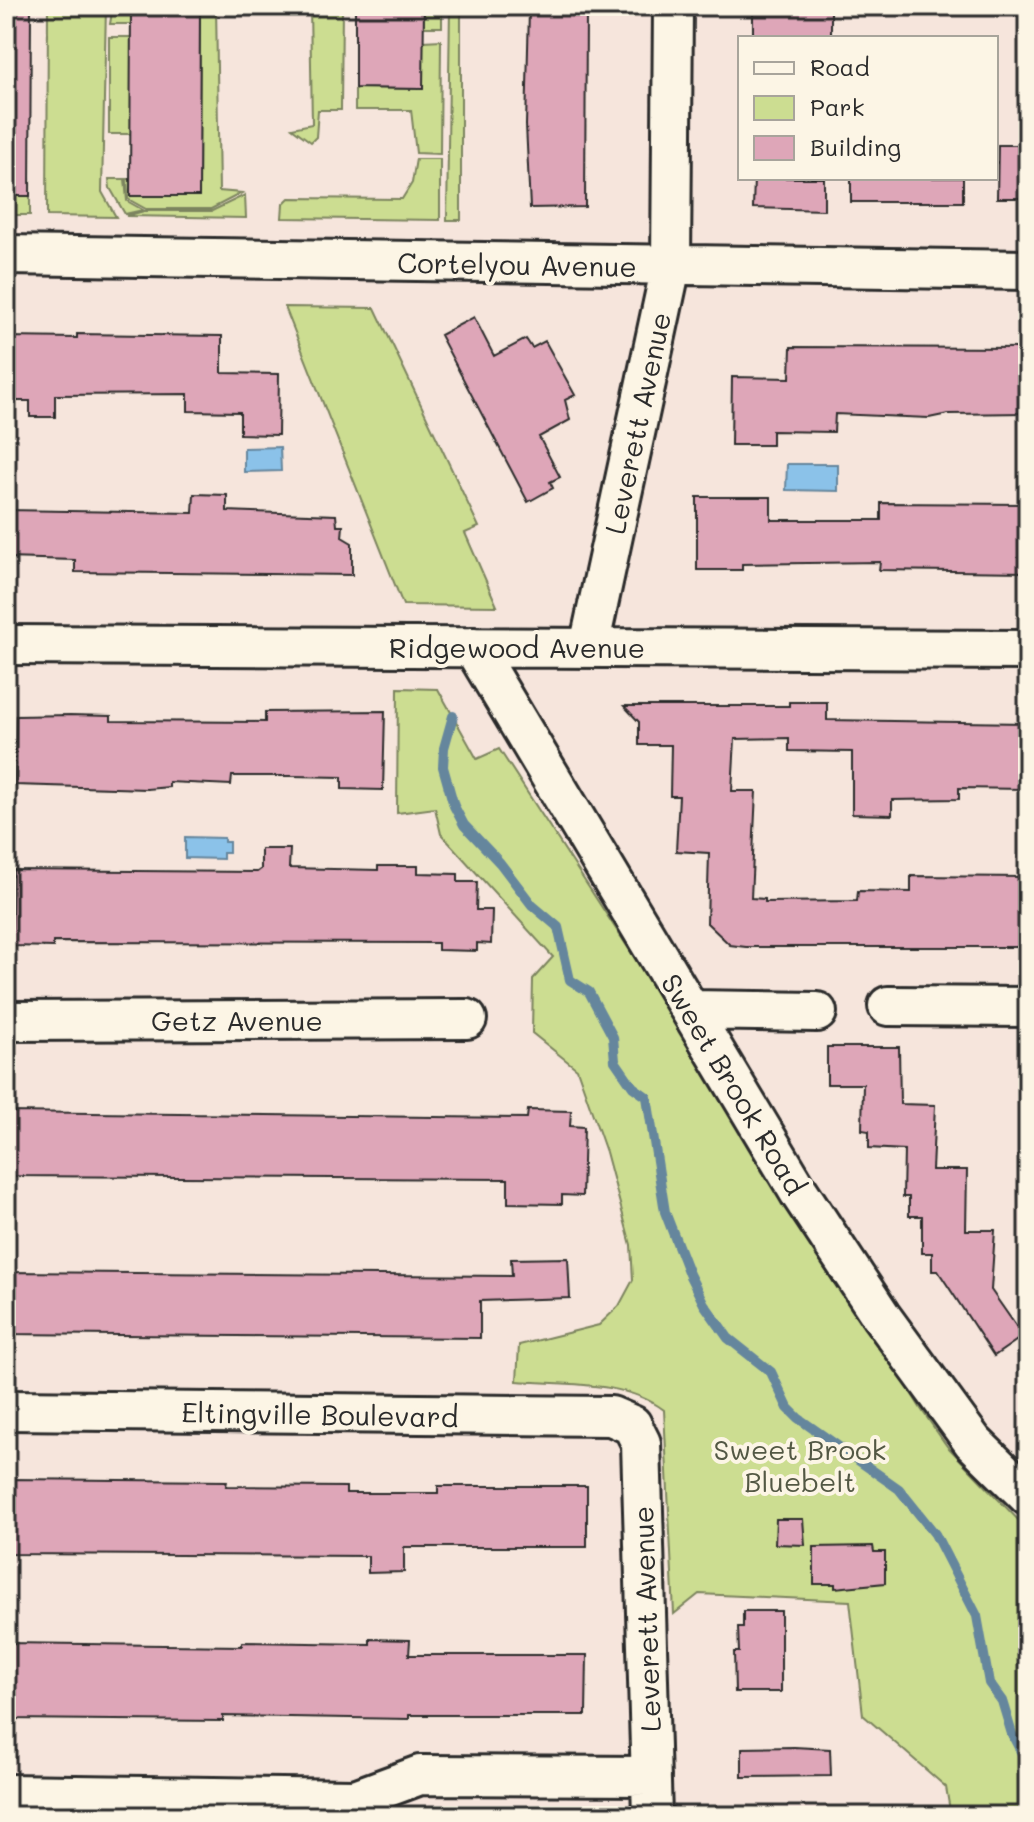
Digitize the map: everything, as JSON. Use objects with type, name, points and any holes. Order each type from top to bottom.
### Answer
[{"type":"street","name":"Leverett Avenue","points":[[589,647],[671,266],[673,6]]},
{"type":"street","name":"Cortelyou Avenue","points":[[6,255],[1028,270]]},
{"type":"street","name":"Ridgewood Avenue","points":[[6,645],[1028,650]]},
{"type":"street","name":"Sweet Brook Road","points":[[473,647],[799,1192],[881,1316],[973,1442],[1028,1496]]},
{"type":"street","points":[[888,1006],[1028,1007]]},
{"type":"street","points":[[690,1010],[817,1012]]},
{"type":"street","name":"Getz Avenue","points":[[6,1021],[467,1019]]},
{"type":"street","name":"Eltingville Boulevard","points":[[6,1410],[611,1416],[632,1425]]},
{"type":"street","name":"Leverett Avenue","points":[[632,1425],[641,1443],[652,1816]]},
{"type":"street","points":[[6,1794],[355,1799],[420,1775],[651,1776]]},
{"type":"green space","points":[[48,6],[106,6],[102,192],[116,217],[47,216]]},
{"type":"green space","points":[[113,6],[131,6],[131,24],[110,24]]},
{"type":"green space","points":[[200,6],[216,6],[219,191],[242,193],[211,209],[146,209],[128,199],[127,179],[130,179],[131,196],[199,196]]},
{"type":"green space","points":[[310,6],[342,6],[341,110],[318,110],[316,137],[311,142],[292,128],[312,124]]},
{"type":"green space","points":[[424,6],[442,6],[442,27],[424,27]]},
{"type":"green space","points":[[450,6],[461,6],[461,220],[447,220]]},
{"type":"green space","points":[[109,37],[131,37],[131,134],[109,134]]},
{"type":"green space","points":[[441,40],[440,154],[416,153],[411,110],[355,110],[355,88],[423,89],[423,41]]},
{"type":"green space","points":[[416,159],[440,159],[440,220],[282,218],[283,204],[289,198],[402,199],[412,183]]},
{"type":"green space","points":[[109,179],[125,179],[127,201],[143,210],[125,214],[110,188]]},
{"type":"green space","points":[[245,195],[246,218],[126,216],[144,211],[212,211]]},
{"type":"green space","points":[[6,196],[30,196],[30,215],[6,215]]},
{"type":"green space","points":[[285,307],[375,308],[479,527],[465,533],[497,606],[403,605]]},
{"type":"green space","name":"Sweet Brook Bluebelt","points":[[398,688],[438,689],[477,759],[499,749],[755,1143],[921,1409],[947,1446],[1028,1530],[1028,1816],[951,1816],[946,1787],[863,1715],[850,1601],[699,1594],[674,1614],[664,1410],[631,1393],[613,1389],[517,1381],[519,1345],[599,1325],[619,1306],[633,1280],[631,1245],[606,1152],[577,1069],[532,1033],[533,979],[553,957],[441,834],[435,808],[397,813]]},
{"type":"water","points":[[280,447],[281,471],[244,472],[244,448]]},
{"type":"water","points":[[787,464],[838,464],[838,491],[786,490]]},
{"type":"water","points":[[185,837],[224,838],[224,842],[229,842],[229,853],[223,853],[223,859],[185,858]]},
{"type":"building","points":[[6,6],[31,6],[30,196],[6,196]]},
{"type":"building","points":[[131,6],[200,6],[199,196],[130,196]]},
{"type":"building","points":[[355,6],[424,6],[423,89],[355,88]]},
{"type":"building","points":[[753,6],[831,6],[831,36],[753,36]]},
{"type":"building","points":[[586,10],[585,207],[530,208],[526,125],[529,11]]},
{"type":"building","points":[[998,145],[1028,145],[1028,198],[997,198]]},
{"type":"building","points":[[754,180],[824,180],[824,210],[753,208]]},
{"type":"building","points":[[851,180],[963,180],[963,202],[851,202]]},
{"type":"building","points":[[474,317],[494,356],[526,339],[532,348],[545,341],[575,395],[565,400],[570,420],[539,437],[560,477],[550,482],[553,488],[528,502],[440,335]]},
{"type":"building","points":[[77,334],[222,336],[222,373],[279,374],[278,435],[240,434],[240,412],[188,411],[188,394],[55,395],[55,417],[30,417],[30,401],[6,401],[6,337],[77,338]]},
{"type":"building","points":[[791,347],[1028,348],[1028,413],[948,414],[929,418],[835,414],[834,432],[772,431],[772,445],[731,445],[732,377],[790,378]]},
{"type":"building","points":[[194,494],[227,495],[227,511],[336,515],[337,526],[343,526],[342,537],[352,543],[352,575],[75,572],[75,560],[6,558],[6,510],[193,513]]},
{"type":"building","points":[[697,497],[771,497],[771,520],[881,520],[881,503],[1028,504],[1028,572],[879,570],[880,562],[742,564],[742,570],[697,570]]},
{"type":"building","points":[[789,702],[827,702],[827,720],[1025,723],[1024,789],[959,788],[959,799],[892,800],[892,815],[852,814],[852,752],[789,751],[789,738],[735,739],[732,791],[756,791],[751,898],[765,899],[765,902],[857,901],[858,891],[911,892],[911,876],[1028,877],[1028,947],[746,947],[730,945],[707,923],[709,853],[676,851],[679,796],[670,796],[671,745],[639,745],[639,722],[624,706],[789,706]]},
{"type":"building","points":[[385,711],[383,790],[342,789],[342,777],[292,776],[232,776],[231,785],[169,782],[169,787],[147,789],[15,785],[16,716],[111,716],[111,721],[265,722],[265,712]]},
{"type":"building","points":[[261,849],[290,849],[289,868],[378,870],[378,866],[418,866],[418,873],[458,874],[458,882],[477,882],[476,910],[492,910],[491,944],[477,943],[477,951],[438,950],[438,943],[53,942],[53,947],[12,946],[13,870],[257,872],[261,869]]},
{"type":"building","points":[[827,1047],[899,1047],[900,1104],[935,1105],[932,1170],[967,1170],[966,1230],[995,1230],[991,1290],[1023,1336],[994,1356],[938,1271],[932,1271],[932,1253],[922,1253],[922,1216],[909,1216],[909,1197],[903,1197],[904,1150],[869,1148],[869,1131],[862,1130],[863,1084],[827,1084]]},
{"type":"building","points":[[528,1110],[571,1111],[570,1126],[584,1127],[582,1196],[562,1195],[562,1204],[508,1203],[508,1179],[6,1176],[6,1112],[527,1118]]},
{"type":"building","points":[[568,1258],[570,1298],[480,1301],[480,1338],[6,1334],[6,1272],[512,1276],[511,1259]]},
{"type":"building","points":[[9,1479],[227,1481],[226,1486],[346,1487],[346,1493],[438,1493],[438,1486],[587,1486],[587,1547],[404,1547],[404,1572],[368,1573],[368,1556],[7,1554]]},
{"type":"building","points":[[776,1519],[803,1519],[805,1545],[775,1544]]},
{"type":"building","points":[[873,1546],[874,1552],[885,1552],[885,1583],[835,1588],[835,1584],[814,1584],[814,1547]]},
{"type":"building","points":[[743,1611],[781,1611],[781,1692],[735,1692],[734,1652],[739,1652],[738,1627],[743,1627]]},
{"type":"building","points":[[370,1639],[410,1640],[409,1655],[587,1655],[586,1715],[409,1715],[409,1719],[223,1716],[223,1721],[6,1719],[6,1643],[242,1646],[242,1642],[370,1644]]},
{"type":"building","points":[[742,1748],[830,1749],[831,1776],[742,1777]]},
{"type":"waterway","points":[[453,716],[444,748],[443,767],[454,806],[464,825],[500,863],[532,905],[558,927],[570,980],[589,992],[613,1037],[615,1061],[633,1087],[647,1097],[665,1212],[704,1304],[728,1338],[771,1372],[788,1408],[798,1418],[899,1489],[935,1534],[977,1616],[989,1683],[1002,1701],[1012,1734],[1028,1765]]}]
